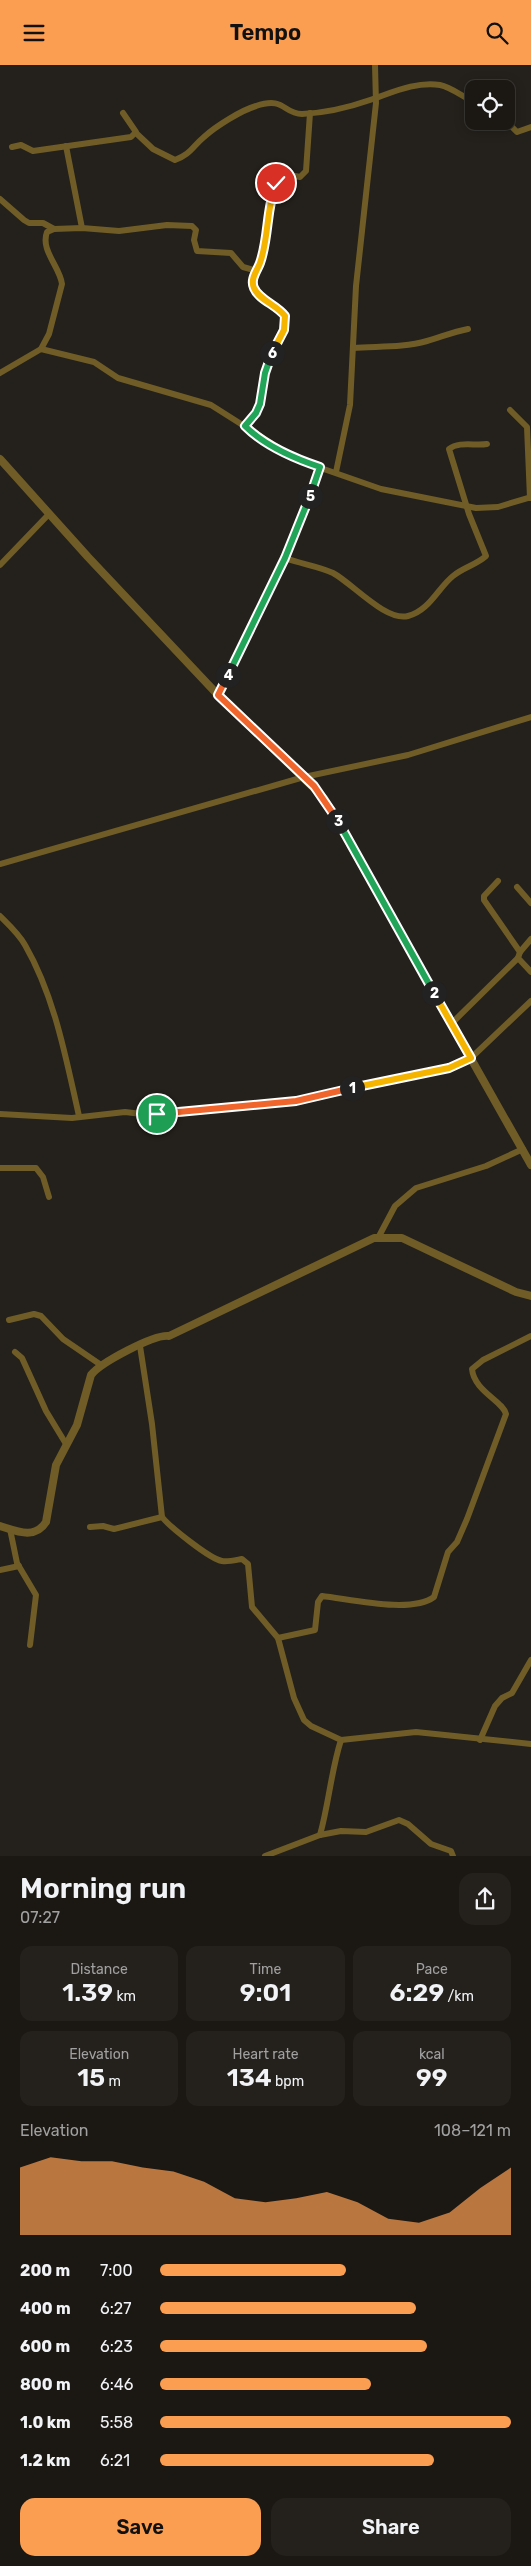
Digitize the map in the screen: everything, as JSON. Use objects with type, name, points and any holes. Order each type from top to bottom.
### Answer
[{"type":"street","points":[[336,472],[350,405],[356,286],[367,197],[375,97],[375,65]]},
{"type":"street","points":[[123,113],[132,123],[136,133],[153,149],[175,160],[189,154],[205,136],[229,119],[255,106],[272,102],[280,103],[294,113],[310,113],[349,106],[411,87],[440,85],[465,98]]},
{"type":"street","points":[[245,426],[256,413],[260,404],[265,373],[286,323],[285,316],[281,310],[255,289],[253,282],[261,261],[276,183],[285,174],[300,177],[306,171],[310,113]]},
{"type":"street","points":[[515,130],[517,132],[531,127]]},
{"type":"street","points":[[12,147],[21,145],[33,151],[122,139],[136,133]]},
{"type":"street","points":[[66,146],[82,228]]},
{"type":"street","points":[[0,199],[29,223],[43,223],[54,229]]},
{"type":"street","points":[[0,373],[41,349],[49,335],[62,284],[61,276],[45,242],[47,232],[54,229],[82,228],[119,231],[167,225],[192,226],[196,230],[194,240],[196,251],[231,253],[243,267],[257,271]]},
{"type":"street","points":[[353,347],[392,347],[468,329]]},
{"type":"street","points":[[41,349],[94,362],[118,378],[203,403],[245,426],[252,433],[298,460],[391,491],[467,508],[490,508],[530,497],[530,440],[527,427],[510,410]]},
{"type":"street","points":[[285,558],[332,573],[384,611],[404,617],[410,616],[434,599],[455,574],[480,562],[486,556],[467,508],[449,449],[466,444],[473,446],[487,444]]},
{"type":"street","points":[[0,459],[218,695],[304,777],[330,806],[531,1165]]},
{"type":"street","points":[[218,695],[285,558],[307,508],[320,467]]},
{"type":"street","points":[[0,565],[49,514]]},
{"type":"street","points":[[0,864],[304,777],[408,755],[531,717]]},
{"type":"street","points":[[498,881],[484,896],[484,900],[531,972]]},
{"type":"street","points":[[517,887],[531,903]]},
{"type":"street","points":[[0,916],[25,945],[47,995],[61,1039],[79,1116]]},
{"type":"street","points":[[451,1024],[519,955],[531,939]]},
{"type":"street","points":[[0,1114],[72,1118],[125,1112],[150,1115],[296,1101],[395,1078],[449,1068],[471,1058],[531,1001]]},
{"type":"street","points":[[378,1238],[395,1205],[416,1188],[486,1166],[523,1149]]},
{"type":"street","points":[[0,1168],[36,1168],[43,1177],[49,1197]]},
{"type":"street","points":[[0,1526],[31,1533],[42,1528],[46,1523],[56,1465],[76,1425],[91,1375],[101,1365],[162,1336],[169,1336],[378,1238],[402,1238],[516,1292],[531,1296]]},
{"type":"street","points":[[9,1319],[34,1314],[41,1316],[63,1339],[101,1365]]},
{"type":"street","points":[[278,1638],[315,1630],[318,1602],[322,1596],[410,1605],[424,1603],[434,1597],[448,1552],[457,1542],[468,1519],[506,1414],[503,1407],[484,1392],[472,1369],[483,1360],[531,1336]]},
{"type":"street","points":[[140,1346],[151,1415],[162,1517],[171,1527],[214,1558],[223,1561],[245,1560],[248,1565],[252,1607],[278,1638],[294,1698],[304,1720],[310,1726],[341,1739],[416,1733],[531,1744]]},
{"type":"street","points":[[15,1352],[22,1359],[46,1411],[66,1444]]},
{"type":"street","points":[[90,1527],[103,1526],[114,1529],[162,1517]]},
{"type":"street","points":[[10,1529],[13,1549],[19,1566],[36,1595],[30,1645]]},
{"type":"street","points":[[0,1570],[19,1566]]},
{"type":"street","points":[[480,1739],[495,1706],[502,1698],[512,1693],[529,1669],[531,1660]]},
{"type":"street","points":[[320,1835],[329,1804],[335,1758],[341,1739]]},
{"type":"street","points":[[265,1856],[320,1835],[342,1831],[355,1833],[366,1831],[398,1820],[408,1824],[431,1844],[451,1851],[453,1856]]},
{"type":"route","points":[[157,1114],[214,1111],[296,1101],[395,1078],[449,1068],[471,1058],[330,806],[314,786],[218,695],[285,558],[307,508],[320,467],[298,460],[252,433],[245,426],[256,413],[260,404],[261,389],[270,357],[286,323],[285,316],[281,310],[262,297],[255,289],[253,282],[264,249],[273,191],[276,183]]}]
